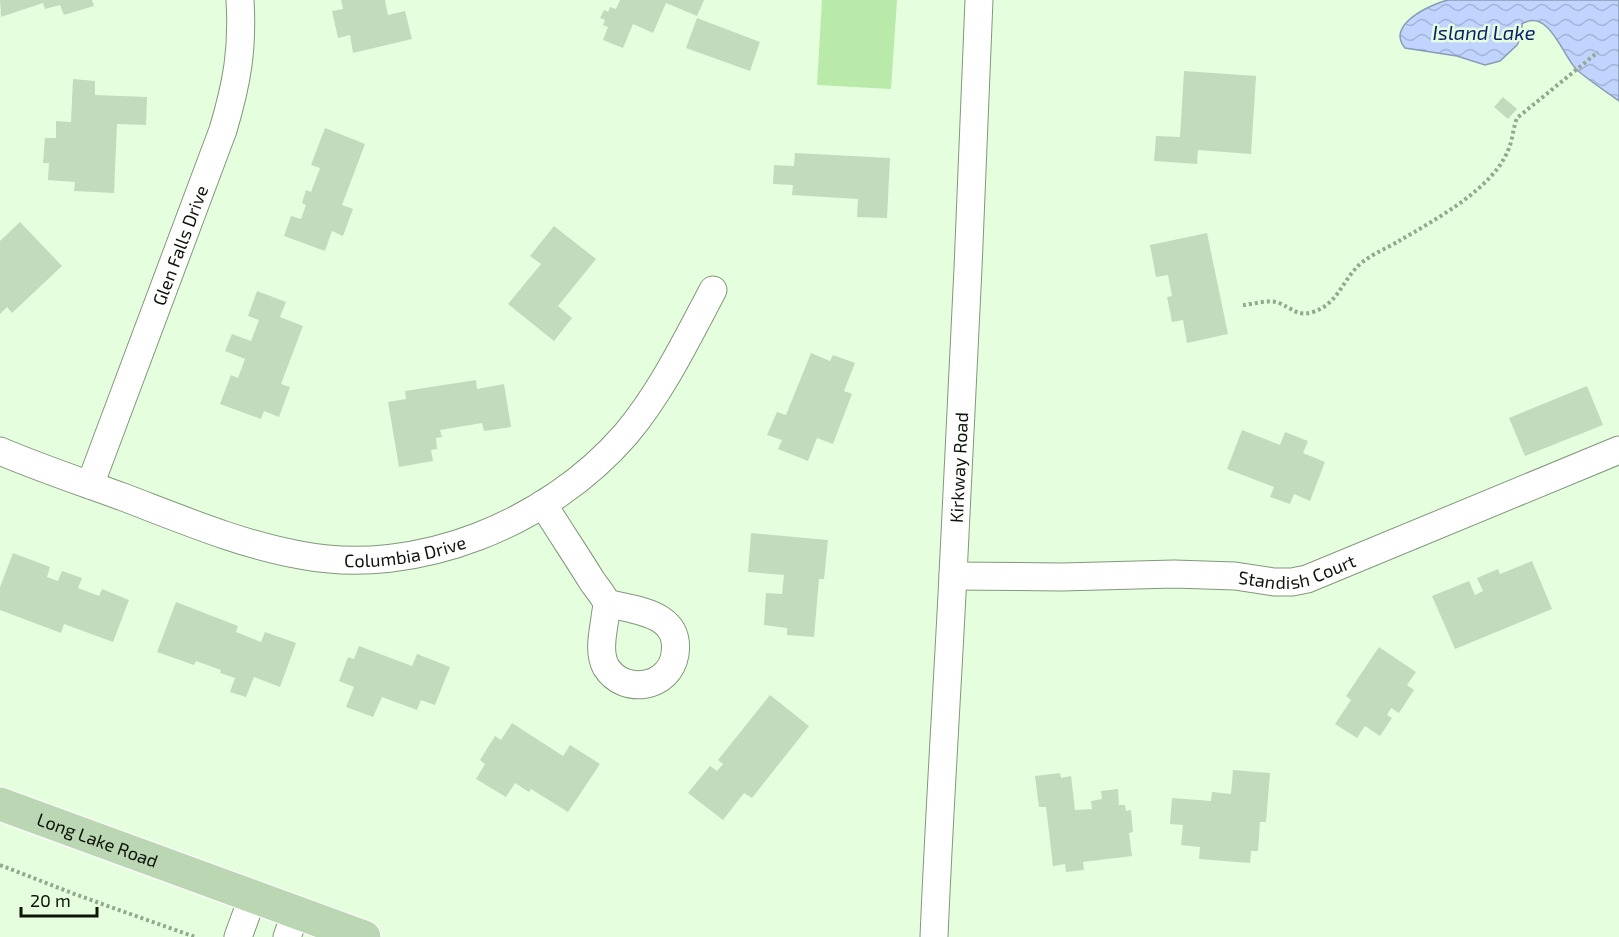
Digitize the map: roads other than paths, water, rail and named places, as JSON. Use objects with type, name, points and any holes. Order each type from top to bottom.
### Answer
[{"type":"main road","name":"Long Lake Road","points":[[0,804],[253,896],[291,924],[364,937]]},
{"type":"street","name":"Glen Falls Drive","points":[[90,485],[223,130],[240,64],[242,27],[240,0]]},
{"type":"street","name":"Kirkway Road","points":[[934,937],[979,0]]},
{"type":"street","name":"Columbia Drive","points":[[0,451],[206,529],[302,556],[374,560],[422,554],[462,543],[500,528],[543,504],[588,470],[625,434],[653,397],[713,290]]},
{"type":"street","name":"Standish Court","points":[[953,576],[1062,577],[1174,574],[1234,576],[1274,582],[1307,579],[1619,450]]},
{"type":"street","points":[[543,504],[607,603]]},
{"type":"street","points":[[238,937],[253,896]]},
{"type":"water","name":"Island Lake","points":[[1448,0],[1619,0],[1619,101],[1577,70],[1548,28],[1540,22],[1532,21],[1522,24],[1522,35],[1517,45],[1500,61],[1485,65],[1457,56],[1405,48],[1400,39],[1405,24],[1422,11]]}]
